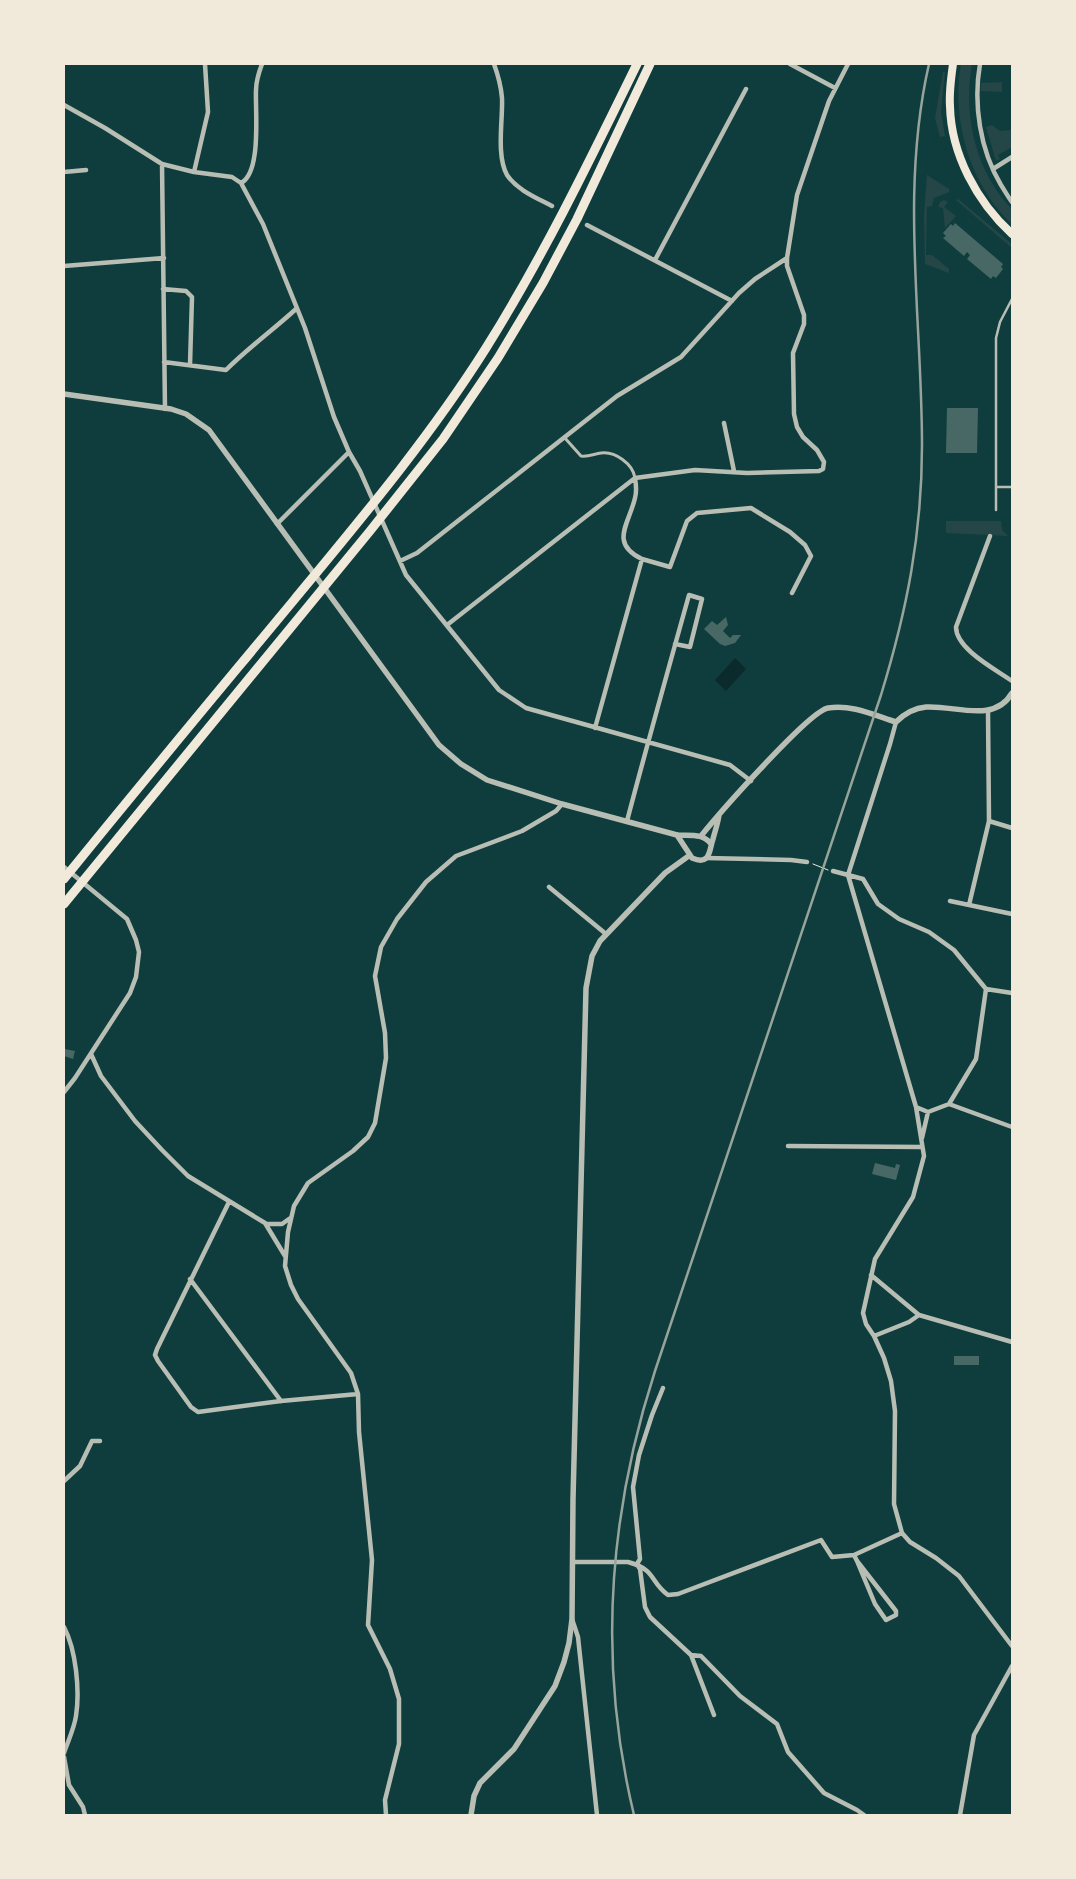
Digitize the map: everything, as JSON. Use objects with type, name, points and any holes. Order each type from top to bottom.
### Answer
[{"type":"highway","points":[[64,879],[358,522],[431,428],[485,349],[529,275],[565,211],[636,64]]},
{"type":"highway","points":[[64,904],[370,531],[443,439],[498,358],[578,219],[650,64]]},
{"type":"highway","points":[[617,136],[654,64]]},
{"type":"main road","points":[[953,64],[950,104],[954,136],[958,150],[967,173],[981,199],[1012,234]]},
{"type":"street","points":[[194,172],[208,112],[205,64]]},
{"type":"street","points":[[241,182],[246,180],[250,173],[256,139],[256,90],[262,64]]},
{"type":"street","points":[[494,64],[501,88],[503,163],[508,175],[525,191],[552,206]]},
{"type":"street","points":[[790,64],[835,88]]},
{"type":"street","points":[[447,625],[635,478],[695,470],[747,473],[823,470],[825,466],[817,450],[803,437],[796,427],[793,353],[804,324],[804,315],[787,266],[787,258],[797,195],[835,88],[848,64]]},
{"type":"street","points":[[980,64],[977,81],[979,117],[988,158],[1012,202]]},
{"type":"street","points":[[654,260],[746,89]]},
{"type":"street","points":[[64,105],[106,128],[162,164],[194,172],[232,177],[241,182],[263,224],[305,328],[334,417],[406,575],[499,690],[526,708],[730,765],[751,781]]},
{"type":"street","points":[[993,169],[1012,157]]},
{"type":"street","points":[[162,164],[165,408]]},
{"type":"street","points":[[64,172],[86,170]]},
{"type":"street","points":[[587,225],[732,301]]},
{"type":"street","points":[[64,266],[164,258]]},
{"type":"street","points":[[400,561],[417,553],[618,396],[681,357],[732,301],[755,279],[787,258]]},
{"type":"street","points":[[163,289],[186,291],[192,298],[190,365]]},
{"type":"street","points":[[164,362],[226,370],[296,309]]},
{"type":"street","points":[[64,394],[165,408],[186,414],[209,430],[440,745],[454,758],[487,780],[562,804],[677,835],[698,836],[708,839],[711,844]]},
{"type":"street","points":[[724,423],[734,471]]},
{"type":"street","points":[[564,437],[581,456],[602,453],[614,454],[633,470],[636,495],[622,537],[624,546],[632,554],[642,559],[670,566],[686,520],[697,513],[751,508],[790,532],[805,545],[811,556],[792,593]]},
{"type":"street","points":[[277,524],[349,452]]},
{"type":"street","points":[[990,536],[956,627],[956,634],[969,650],[1012,680]]},
{"type":"street","points":[[595,728],[642,559]]},
{"type":"street","points":[[627,821],[648,742],[675,644],[689,595],[702,599],[690,647],[675,644]]},
{"type":"street","points":[[1012,693],[1001,706],[988,711],[926,707],[908,713],[896,722],[848,875],[916,1107],[924,1156],[912,1197],[875,1259],[863,1313],[891,1381],[895,1411],[894,1504],[902,1533],[910,1542],[936,1558],[958,1576],[1008,1638],[1012,1646]]},
{"type":"street","points":[[470,1815],[474,1796],[480,1782],[514,1750],[555,1686],[564,1662],[572,1619],[586,988],[592,956],[606,934],[688,852],[689,841],[698,836],[720,814],[808,720],[826,708],[851,708],[896,722]]},
{"type":"street","points":[[969,905],[989,821],[988,711]]},
{"type":"street","points":[[386,1815],[385,1800],[399,1744],[399,1699],[390,1669],[368,1625],[372,1560],[359,1432],[358,1394],[351,1373],[290,1285],[285,1257],[290,1218],[298,1198],[308,1183],[354,1151],[368,1137],[376,1123],[386,1058],[386,1033],[376,976],[381,947],[397,919],[426,882],[456,856],[522,831],[556,811],[562,804]]},
{"type":"street","points":[[706,858],[711,851],[711,844],[720,814]]},
{"type":"street","points":[[989,821],[1012,828]]},
{"type":"street","points":[[677,835],[688,852],[699,860],[706,858],[808,862]]},
{"type":"street","points":[[64,867],[127,919],[140,952],[136,977],[130,993],[64,1092]]},
{"type":"street","points":[[833,872],[863,879],[878,904],[899,919],[928,932],[954,950],[986,989],[1012,993]]},
{"type":"street","points":[[549,887],[606,934]]},
{"type":"street","points":[[950,901],[1012,914]]},
{"type":"street","points":[[916,1107],[928,1112],[949,1104],[976,1059],[986,989]]},
{"type":"street","points":[[91,1054],[101,1076],[135,1121],[188,1176],[265,1223],[282,1224],[290,1218]]},
{"type":"street","points":[[949,1104],[1012,1127]]},
{"type":"street","points":[[922,1144],[928,1112]]},
{"type":"street","points":[[788,1146],[922,1144]]},
{"type":"street","points":[[229,1202],[190,1278],[155,1355],[158,1361],[196,1411],[201,1412],[282,1401],[358,1394]]},
{"type":"street","points":[[265,1223],[285,1257]]},
{"type":"street","points":[[871,1275],[919,1315],[1012,1342]]},
{"type":"street","points":[[190,1278],[282,1401]]},
{"type":"street","points":[[874,1336],[909,1322],[919,1315]]},
{"type":"street","points":[[637,1564],[640,1559],[633,1487],[639,1455],[652,1414],[663,1388]]},
{"type":"street","points":[[64,1481],[80,1466],[92,1441],[100,1441]]},
{"type":"street","points":[[573,1562],[628,1562],[637,1564],[645,1568],[660,1589],[668,1595],[678,1594],[821,1540],[832,1557],[854,1555],[902,1533]]},
{"type":"street","points":[[854,1555],[875,1604],[886,1620],[893,1618],[896,1615],[896,1611],[857,1561]]},
{"type":"street","points":[[637,1564],[640,1569],[645,1607],[650,1617],[691,1655],[714,1715]]},
{"type":"street","points":[[572,1619],[578,1637],[597,1815]]},
{"type":"street","points":[[64,1627],[75,1662],[77,1688],[76,1716],[64,1753]]},
{"type":"street","points":[[1008,1638],[1012,1634]]},
{"type":"street","points":[[691,1655],[701,1656],[740,1696],[777,1724],[788,1752],[824,1793],[864,1815]]},
{"type":"street","points":[[960,1815],[974,1735],[1012,1666]]},
{"type":"street","points":[[64,1757],[69,1785],[83,1807],[85,1815]]},
{"type":"lane","points":[[996,510],[996,338],[1000,322],[1012,299]]},
{"type":"lane","points":[[996,487],[1012,487]]},
{"type":"path","points":[[808,862],[833,872]]},
{"type":"shaded area","points":[[961,64],[972,64],[969,103],[975,141],[989,178],[999,194],[1012,209],[1012,224],[997,208],[985,190],[967,150],[959,107]]},
{"type":"shaded area","points":[[943,72],[945,72],[941,112],[945,136],[940,137],[935,118]]},
{"type":"shaded area","points":[[1002,82],[1002,92],[981,91],[981,83]]},
{"type":"shaded area","points":[[992,125],[1000,131],[1012,130],[1012,147],[998,155],[1000,159],[996,161],[986,127]]},
{"type":"shaded area","points":[[927,175],[949,189],[949,192],[934,198],[932,206],[927,207],[926,255],[932,255],[949,269],[949,273],[925,264],[924,215]]},
{"type":"shaded area","points":[[958,199],[1012,244],[1012,248],[956,200]]},
{"type":"shaded area","points":[[944,200],[948,202],[944,207],[956,216],[945,228],[943,208],[938,207],[940,202]]},
{"type":"shaded area","points":[[946,521],[1001,521],[1002,530],[1008,536],[946,533]]},
{"type":"shaded area","points":[[735,658],[746,669],[726,691],[715,680]]},
{"type":"building","points":[[955,223],[1003,264],[1001,267],[1003,269],[996,278],[993,276],[991,279],[967,259],[970,255],[967,252],[964,256],[943,238],[946,236],[943,233],[951,224],[953,226]]},
{"type":"building","points":[[947,408],[978,408],[977,453],[946,453]]},
{"type":"building","points":[[726,617],[728,625],[723,631],[730,638],[733,635],[741,635],[735,643],[725,646],[720,644],[704,629],[712,621],[717,625]]},
{"type":"building","points":[[65,1049],[75,1051],[73,1059],[64,1056]]},
{"type":"building","points":[[875,1163],[895,1168],[896,1164],[900,1165],[896,1180],[872,1174]]},
{"type":"building","points":[[954,1356],[979,1356],[979,1365],[954,1365]]},
{"type":"railway","points":[[634,1815],[615,1703],[612,1647],[613,1591],[618,1536],[639,1426],[655,1371],[881,695],[898,633],[911,572],[919,510],[922,445],[914,206],[920,111],[929,64]]}]
